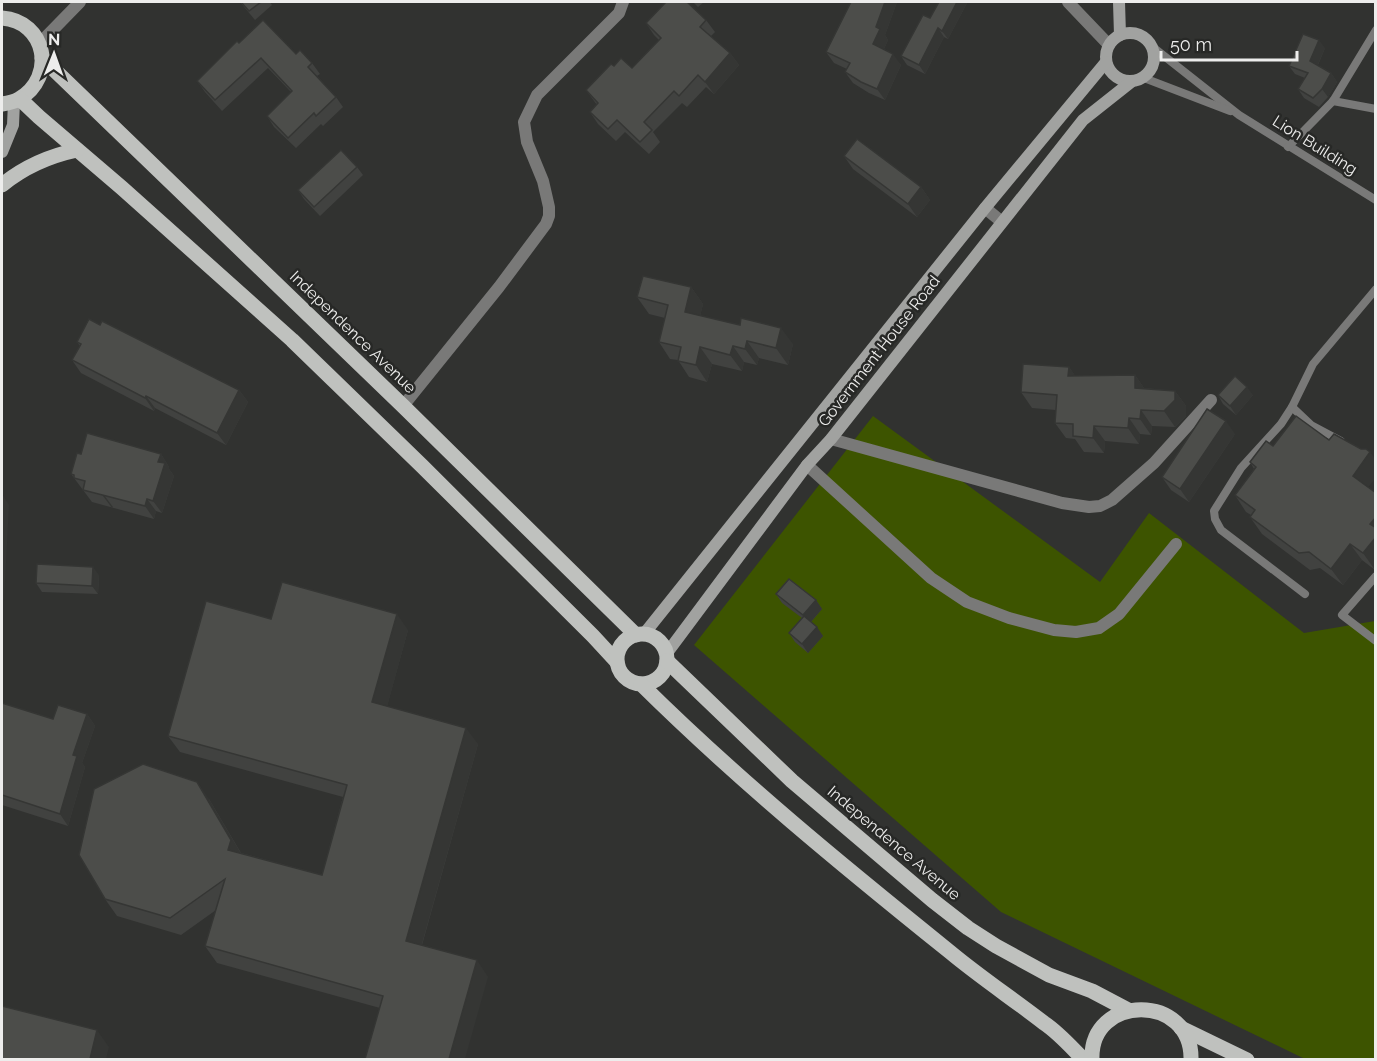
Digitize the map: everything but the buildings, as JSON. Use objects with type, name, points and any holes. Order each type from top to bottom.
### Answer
[{"type":"main road","name":"Independence Avenue","points":[[2,17],[25,26],[31,31],[41,51],[640,635]]},
{"type":"main road","points":[[12,101],[30,91],[38,82],[42,70],[41,51]]},
{"type":"main road","points":[[12,101],[39,117],[292,340],[422,466],[617,662]]},
{"type":"main road","points":[[2,185],[22,170],[38,162],[57,154],[77,150]]},
{"type":"main road","points":[[640,635],[651,636],[658,640],[667,657],[665,670],[650,683],[632,682],[620,671],[617,662],[620,648],[630,638],[640,635]]},
{"type":"main road","name":"Independence Avenue","points":[[667,657],[792,781],[968,928],[1049,975],[1092,991],[1128,1010]]},
{"type":"main road","points":[[641,684],[751,787],[855,876],[973,971],[1047,1024],[1084,1059]]},
{"type":"main road","points":[[1092,1059],[1096,1038],[1103,1026],[1115,1016],[1140,1008],[1163,1013],[1173,1020],[1188,1040],[1191,1059]]},
{"type":"main road","points":[[1181,1028],[1247,1059]]},
{"type":"street","points":[[41,51],[80,2]]},
{"type":"street","points":[[403,405],[499,287],[546,224],[549,207],[543,182],[527,142],[524,122],[537,95],[619,13],[623,2]]},
{"type":"street","points":[[1068,2],[1109,45]]},
{"type":"street","points":[[1119,2],[1119,36]]},
{"type":"street","points":[[1130,33],[1139,35],[1148,40],[1154,48],[1154,65],[1144,78],[1131,82],[1118,78],[1109,69],[1106,53],[1109,45],[1119,36],[1130,33]]},
{"type":"street","name":"Government House Road","points":[[640,635],[1106,62]]},
{"type":"street","name":"Government House Road","points":[[667,657],[807,465],[831,439],[1083,120],[1131,82]]},
{"type":"street","points":[[2,152],[13,125],[12,101]]},
{"type":"street","points":[[985,208],[1002,222]]},
{"type":"street","points":[[831,439],[1062,503],[1089,507],[1100,506],[1117,496],[1154,463],[1211,400]]},
{"type":"street","points":[[807,465],[931,578],[967,602],[1009,618],[1054,630],[1076,632],[1099,628],[1119,614],[1176,544]]},
{"type":"lane","points":[[1288,147],[1333,101],[1376,30]]},
{"type":"lane","name":"Lion Building","points":[[1154,48],[1239,115],[1376,200]]},
{"type":"lane","name":"Lion Building","points":[[1144,78],[1239,115]]},
{"type":"lane","points":[[1333,101],[1376,110]]},
{"type":"lane","points":[[1305,594],[1221,530],[1215,519],[1214,511],[1241,468],[1281,424],[1313,364],[1376,289]]},
{"type":"lane","points":[[1292,407],[1311,425],[1348,445]]},
{"type":"lane","points":[[1376,576],[1342,615],[1376,641]]},
{"type":"green space","points":[[873,416],[1100,582],[1149,513],[1304,633],[1375,621],[1375,1059],[1305,1059],[1001,912],[694,645]]}]
